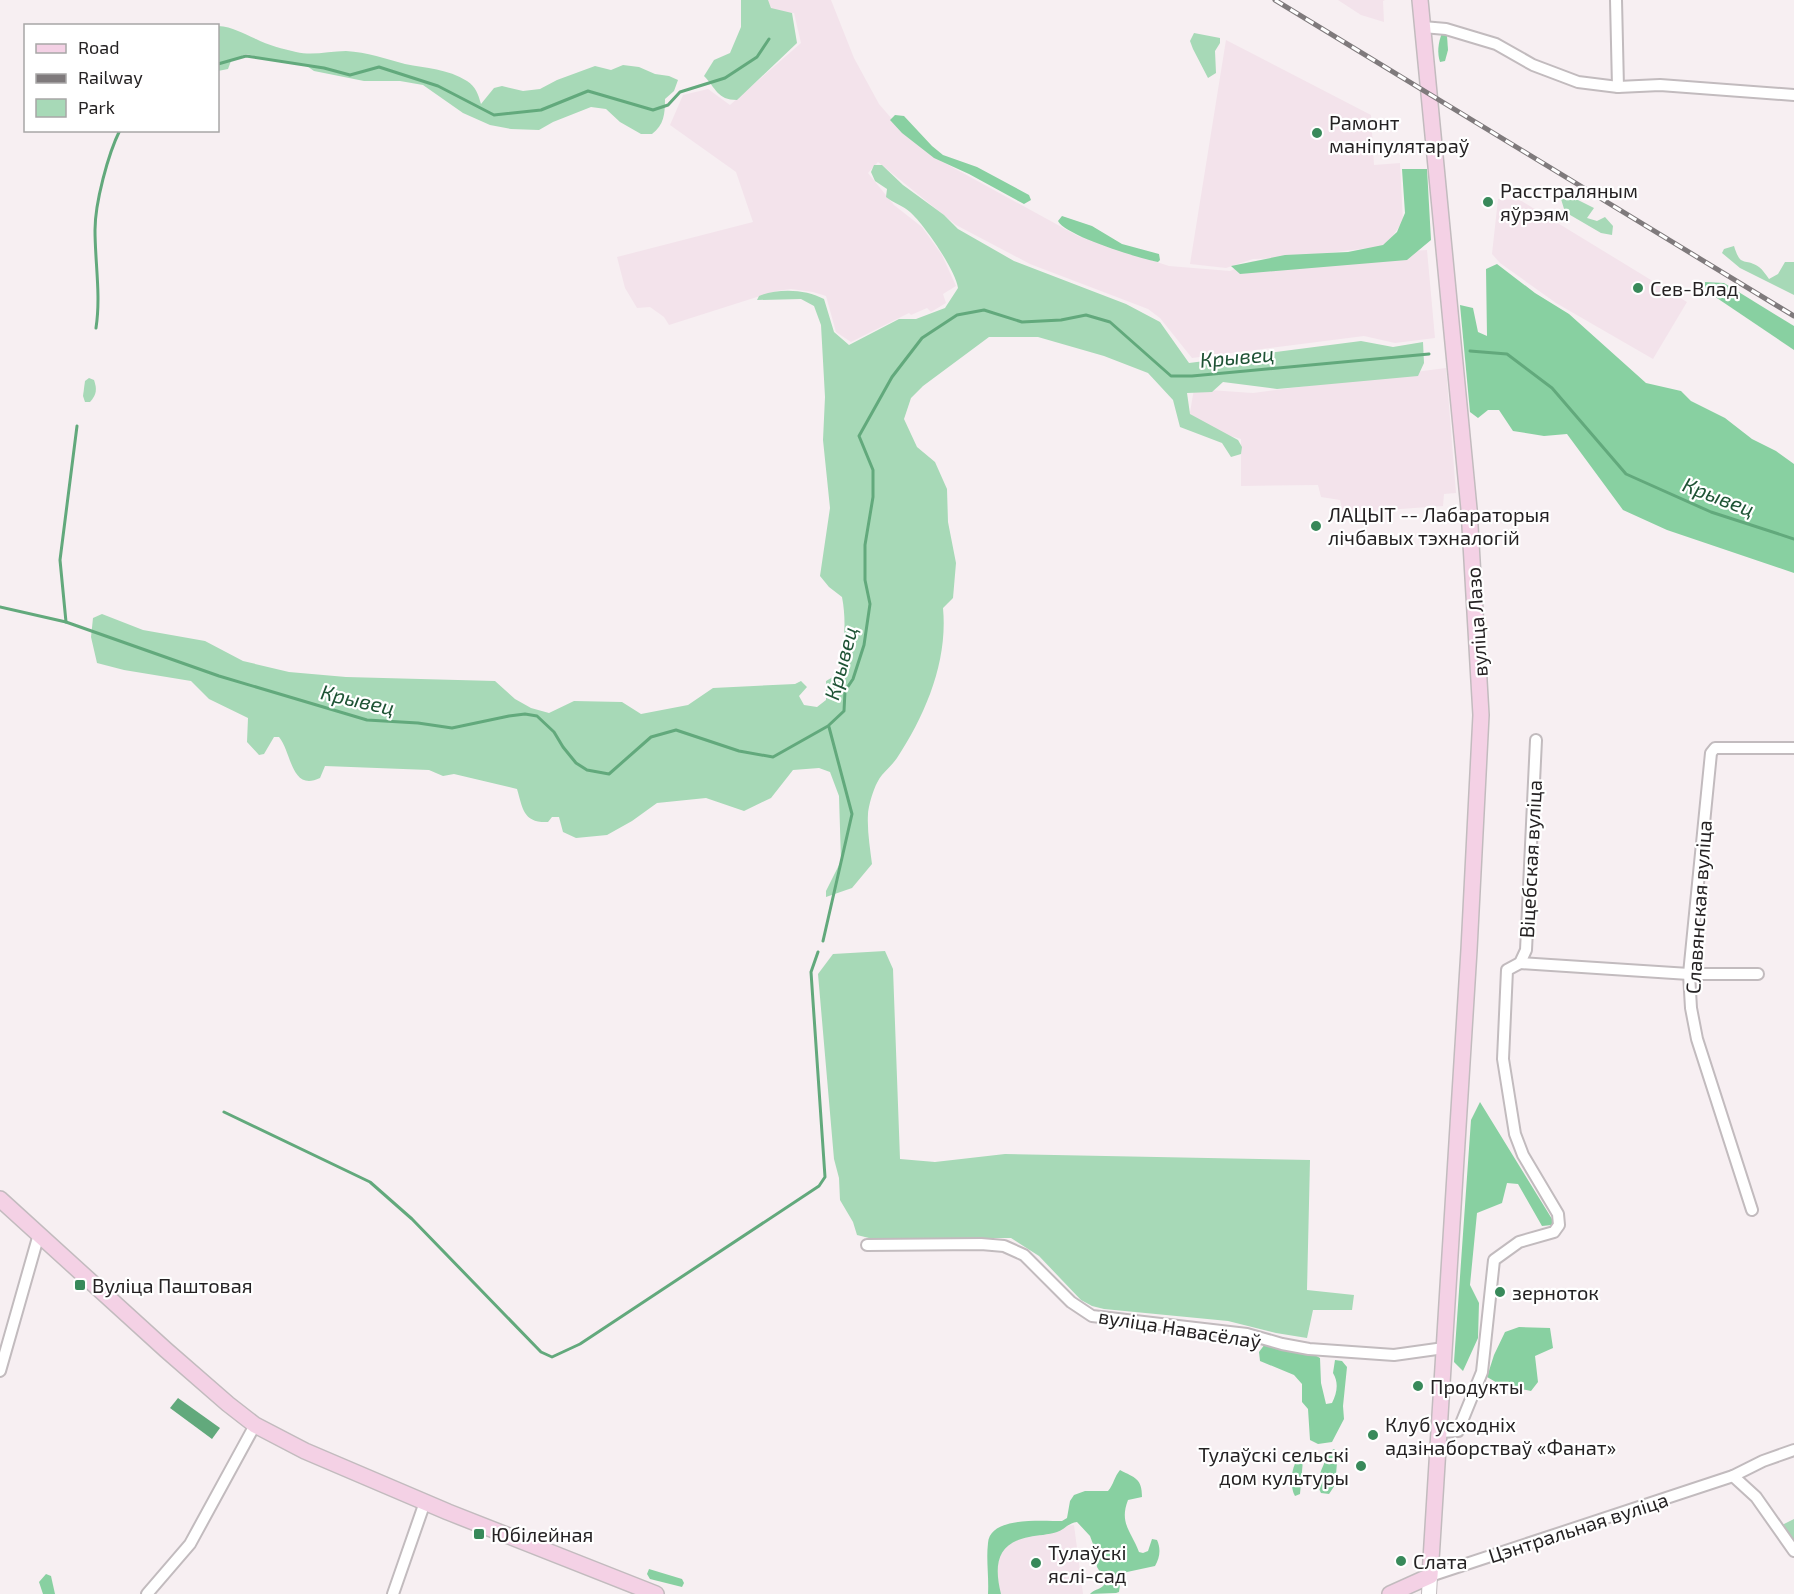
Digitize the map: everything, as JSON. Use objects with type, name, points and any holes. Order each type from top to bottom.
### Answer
[{"type":"main road","name":"вуліца Лазо","points":[[1420,0],[1427,92],[1469,509],[1481,715],[1460,1102],[1430,1576]]},
{"type":"main road","points":[[0,1199],[166,1350],[255,1425],[305,1451],[425,1502],[656,1594]]},
{"type":"main road","name":"Цэнтральная вуліца","points":[[1390,1594],[1430,1576]]},
{"type":"street","points":[[1616,0],[1618,87]]},
{"type":"street","points":[[1423,27],[1446,29],[1496,44],[1533,65],[1578,82],[1618,87],[1660,84],[1794,95]]},
{"type":"street","name":"Віцебская вуліца","points":[[1440,1431],[1458,1431],[1482,1372],[1494,1260],[1519,1242],[1554,1232],[1559,1225],[1558,1214],[1523,1155],[1515,1134],[1503,1059],[1507,970],[1520,963],[1526,950],[1536,740]]},
{"type":"street","name":"Славянская вуліца","points":[[1752,1210],[1697,1039],[1691,1008],[1689,975],[1711,753],[1715,748],[1794,748]]},
{"type":"street","points":[[1520,963],[1689,975],[1758,974]]},
{"type":"street","points":[[0,1371],[39,1234]]},
{"type":"street","name":"вуліца Навасёлаў","points":[[867,1245],[981,1244],[1004,1246],[1024,1255],[1071,1302],[1092,1316],[1247,1334],[1309,1349],[1394,1355],[1444,1348]]},
{"type":"street","points":[[147,1594],[190,1544],[255,1425]]},
{"type":"street","name":"Цэнтральная вуліца","points":[[1430,1576],[1733,1476],[1763,1461],[1794,1450]]},
{"type":"street","points":[[1733,1476],[1756,1497],[1794,1551]]},
{"type":"street","points":[[393,1594],[425,1502]]},
{"type":"street","points":[[1429,1594],[1430,1576]]},
{"type":"shaded area","points":[[767,0],[831,0],[854,58],[879,104],[905,134],[941,161],[1078,236],[1169,266],[1230,271],[1252,261],[1427,250],[1435,338],[1395,343],[1364,336],[1192,358],[1160,318],[1148,309],[1030,264],[956,225],[878,162],[868,173],[894,205],[922,227],[942,255],[956,286],[943,294],[946,303],[931,312],[927,308],[911,315],[909,313],[851,342],[836,332],[826,296],[791,289],[776,291],[669,325],[664,317],[650,307],[637,308],[625,288],[617,257],[753,222],[736,172],[670,125],[683,95],[708,89],[730,105],[801,43],[794,13],[775,14]]},
{"type":"shaded area","points":[[1338,0],[1385,0],[1383,1],[1384,22],[1361,15]]},
{"type":"shaded area","points":[[1442,33],[1447,36],[1448,50],[1445,61],[1440,62],[1438,48]]},
{"type":"shaded area","points":[[1226,40],[1371,115],[1374,165],[1400,163],[1403,221],[1386,246],[1285,258],[1253,259],[1226,268],[1190,264]]},
{"type":"shaded area","points":[[895,115],[904,116],[943,155],[977,167],[1029,195],[1031,200],[1024,204],[934,158],[902,133],[890,120]]},
{"type":"shaded area","points":[[1402,169],[1427,169],[1431,240],[1407,260],[1240,274],[1231,266],[1285,255],[1348,252],[1383,245],[1397,232],[1405,213]]},
{"type":"shaded area","points":[[1498,199],[1520,200],[1687,302],[1653,359],[1556,303],[1500,263],[1492,254]]},
{"type":"shaded area","points":[[1062,216],[1092,226],[1122,244],[1159,254],[1160,260],[1158,262],[1135,256],[1088,240],[1064,227],[1058,221]]},
{"type":"shaded area","points":[[1497,264],[1535,293],[1569,314],[1646,383],[1681,391],[1691,401],[1725,418],[1752,439],[1776,451],[1794,464],[1794,573],[1667,530],[1623,510],[1567,434],[1544,436],[1513,431],[1499,410],[1488,410],[1478,418],[1470,412],[1460,305],[1473,308],[1478,332],[1487,336],[1486,269]]},
{"type":"shaded area","points":[[1705,282],[1724,283],[1794,326],[1794,350],[1705,290]]},
{"type":"shaded area","points":[[1446,368],[1456,493],[1444,494],[1443,506],[1343,513],[1340,500],[1321,497],[1318,485],[1241,486],[1241,439],[1188,424],[1194,389],[1253,393]]},
{"type":"shaded area","points":[[1480,1102],[1552,1219],[1552,1225],[1542,1226],[1518,1184],[1507,1183],[1502,1203],[1477,1213],[1470,1285],[1479,1303],[1478,1338],[1463,1371],[1454,1362],[1471,1120]]},
{"type":"shaded area","points":[[1519,1327],[1550,1328],[1553,1348],[1535,1356],[1538,1382],[1531,1391],[1501,1385],[1487,1377],[1505,1332]]},
{"type":"shaded area","points":[[1265,1344],[1311,1353],[1320,1358],[1321,1383],[1326,1404],[1332,1403],[1336,1392],[1337,1384],[1333,1373],[1335,1360],[1342,1361],[1347,1367],[1344,1419],[1332,1442],[1318,1444],[1310,1440],[1308,1409],[1302,1402],[1302,1384],[1294,1375],[1260,1361],[1259,1352]]},
{"type":"shaded area","points":[[178,1398],[220,1428],[212,1439],[170,1408]]},
{"type":"shaded area","points":[[1334,1449],[1338,1452],[1335,1485],[1329,1494],[1321,1493],[1320,1472],[1329,1452]]},
{"type":"shaded area","points":[[1300,1456],[1303,1460],[1300,1494],[1295,1496],[1292,1476]]},
{"type":"shaded area","points":[[1120,1470],[1137,1479],[1141,1486],[1142,1497],[1128,1500],[1125,1521],[1139,1552],[1148,1551],[1152,1539],[1157,1540],[1159,1553],[1155,1566],[1127,1572],[1121,1577],[1119,1592],[1090,1594],[1104,1585],[1103,1577],[1097,1567],[1090,1536],[1077,1522],[1057,1532],[1029,1537],[1010,1544],[1000,1557],[998,1565],[1001,1594],[988,1594],[987,1549],[991,1534],[1007,1524],[1062,1521],[1067,1518],[1070,1501],[1074,1495],[1085,1491],[1108,1491]]},
{"type":"shaded area","name":"Тулаўскі яслі-сад","points":[[1074,1525],[1083,1594],[996,1594],[992,1533]]},
{"type":"shaded area","points":[[649,1569],[682,1579],[684,1583],[682,1587],[650,1579],[647,1574]]},
{"type":"shaded area","points":[[46,1574],[51,1576],[55,1594],[43,1594],[39,1582]]},
{"type":"green space","points":[[741,0],[768,0],[771,8],[792,13],[797,43],[737,100],[721,96],[704,76],[714,60],[730,53],[741,27]]},
{"type":"green space","points":[[219,26],[296,52],[309,54],[354,52],[445,71],[470,83],[481,104],[494,88],[502,86],[523,91],[540,89],[595,66],[611,70],[623,65],[639,67],[678,80],[674,91],[665,99],[664,114],[656,131],[652,134],[641,134],[620,122],[606,109],[591,107],[539,130],[511,129],[490,125],[463,113],[423,85],[400,81],[364,81],[314,71],[304,64],[269,60],[246,54],[231,61],[228,69],[219,71]]},
{"type":"green space","points":[[1194,33],[1220,38],[1215,51],[1216,73],[1208,78],[1190,41]]},
{"type":"green space","points":[[874,165],[882,165],[958,229],[1014,261],[1126,304],[1160,322],[1189,363],[1361,341],[1393,347],[1423,342],[1424,363],[1418,376],[1277,389],[1223,382],[1212,392],[1187,393],[1190,414],[1238,440],[1242,447],[1241,454],[1231,457],[1222,443],[1180,427],[1173,400],[1148,373],[1104,356],[1038,337],[989,337],[923,386],[911,398],[904,419],[917,447],[935,462],[947,489],[948,522],[956,563],[953,598],[943,608],[942,648],[926,705],[908,741],[879,779],[873,793],[868,820],[872,864],[852,888],[826,897],[826,891],[841,861],[839,796],[830,772],[819,768],[793,770],[771,798],[744,811],[706,798],[657,803],[607,835],[576,838],[563,832],[559,817],[552,817],[548,822],[540,822],[529,817],[525,813],[517,789],[454,774],[443,776],[429,770],[325,766],[320,778],[310,781],[303,780],[294,769],[279,737],[274,737],[264,754],[259,755],[247,742],[248,718],[209,699],[191,681],[97,663],[91,637],[93,618],[102,614],[143,630],[205,641],[243,661],[289,672],[346,677],[495,681],[515,699],[531,708],[549,713],[574,701],[622,702],[641,714],[688,705],[713,688],[795,684],[801,681],[807,687],[799,696],[804,705],[817,707],[826,700],[826,681],[838,674],[845,626],[842,597],[820,576],[830,508],[823,440],[825,397],[821,325],[814,306],[801,299],[757,300],[759,296],[767,293],[783,291],[809,293],[824,299],[834,332],[849,345],[899,319],[916,319],[945,308],[958,288],[952,271],[916,218],[908,210],[886,197],[887,189],[875,181],[871,172]]},
{"type":"green space","points":[[1561,199],[1576,199],[1594,208],[1587,218],[1597,221],[1605,217],[1613,226],[1612,235],[1601,233],[1565,212]]},
{"type":"green space","points":[[1734,246],[1741,260],[1759,267],[1769,279],[1778,274],[1785,262],[1794,262],[1794,295],[1740,268],[1722,253],[1724,249]]},
{"type":"green space","points":[[89,378],[94,380],[96,391],[90,402],[85,402],[83,396],[85,381]]},
{"type":"green space","points":[[885,951],[893,969],[900,1159],[935,1162],[1005,1154],[1310,1160],[1307,1290],[1354,1295],[1352,1310],[1313,1310],[1307,1338],[1228,1321],[1104,1309],[1081,1300],[1039,1256],[1011,1238],[869,1238],[857,1235],[853,1222],[840,1200],[839,1178],[834,1159],[818,974],[833,954]]},
{"type":"green space","points":[[1794,1519],[1794,1542],[1782,1525]]},
{"type":"waterway","points":[[219,64],[246,56],[324,68],[350,75],[379,67],[438,86],[494,115],[541,110],[588,91],[653,110],[668,105],[680,92],[725,78],[757,57],[769,39]]},
{"type":"waterway","points":[[96,328],[97,206],[111,152],[119,132]]},
{"type":"waterway","name":"Крывец","points":[[0,607],[66,622],[219,676],[367,720],[452,728],[509,716],[525,714],[537,716],[554,732],[576,763],[587,770],[609,774],[651,737],[676,730],[739,751],[773,757],[828,726],[844,711],[845,691],[853,679],[864,645],[870,604],[865,580],[865,545],[873,497],[873,470],[859,436],[892,377],[922,338],[957,315],[984,310],[1022,322],[1061,320],[1086,315],[1110,322],[1171,376],[1429,354]]},
{"type":"waterway","name":"Крывец","points":[[1470,351],[1507,354],[1552,388],[1626,474],[1711,512],[1794,539]]},
{"type":"waterway","points":[[66,622],[60,560],[77,426]]},
{"type":"waterway","points":[[823,941],[852,814],[829,727]]},
{"type":"waterway","points":[[224,1112],[370,1182],[412,1219],[541,1352],[552,1357],[580,1344],[819,1186],[825,1177],[811,972],[818,952]]},
{"type":"railway","points":[[1275,0],[1794,316]]},
{"type":"place","name":"Рамонт маніпулятараў","points":[[1317,133]]},
{"type":"place","name":"Расстраляным яўрэям","points":[[1488,202]]},
{"type":"place","name":"Сев-Влад","points":[[1638,288]]},
{"type":"place","name":"ЛАЦЫТ -- Лабараторыя лічбавых тэхналогій","points":[[1316,526]]},
{"type":"place","name":"Вуліца Паштовая","points":[[80,1285]]},
{"type":"place","name":"зерноток","points":[[1500,1292]]},
{"type":"place","name":"Продукты","points":[[1418,1386]]},
{"type":"place","name":"Клуб усходніх адзінаборстваў «Фанат»","points":[[1373,1435]]},
{"type":"place","name":"Тулаўскі сельскі дом культуры","points":[[1361,1466]]},
{"type":"place","name":"Юбілейная","points":[[479,1534]]},
{"type":"place","name":"Слата","points":[[1401,1561]]},
{"type":"place","name":"Тулаўскі яслі-сад","points":[[1036,1563]]}]
